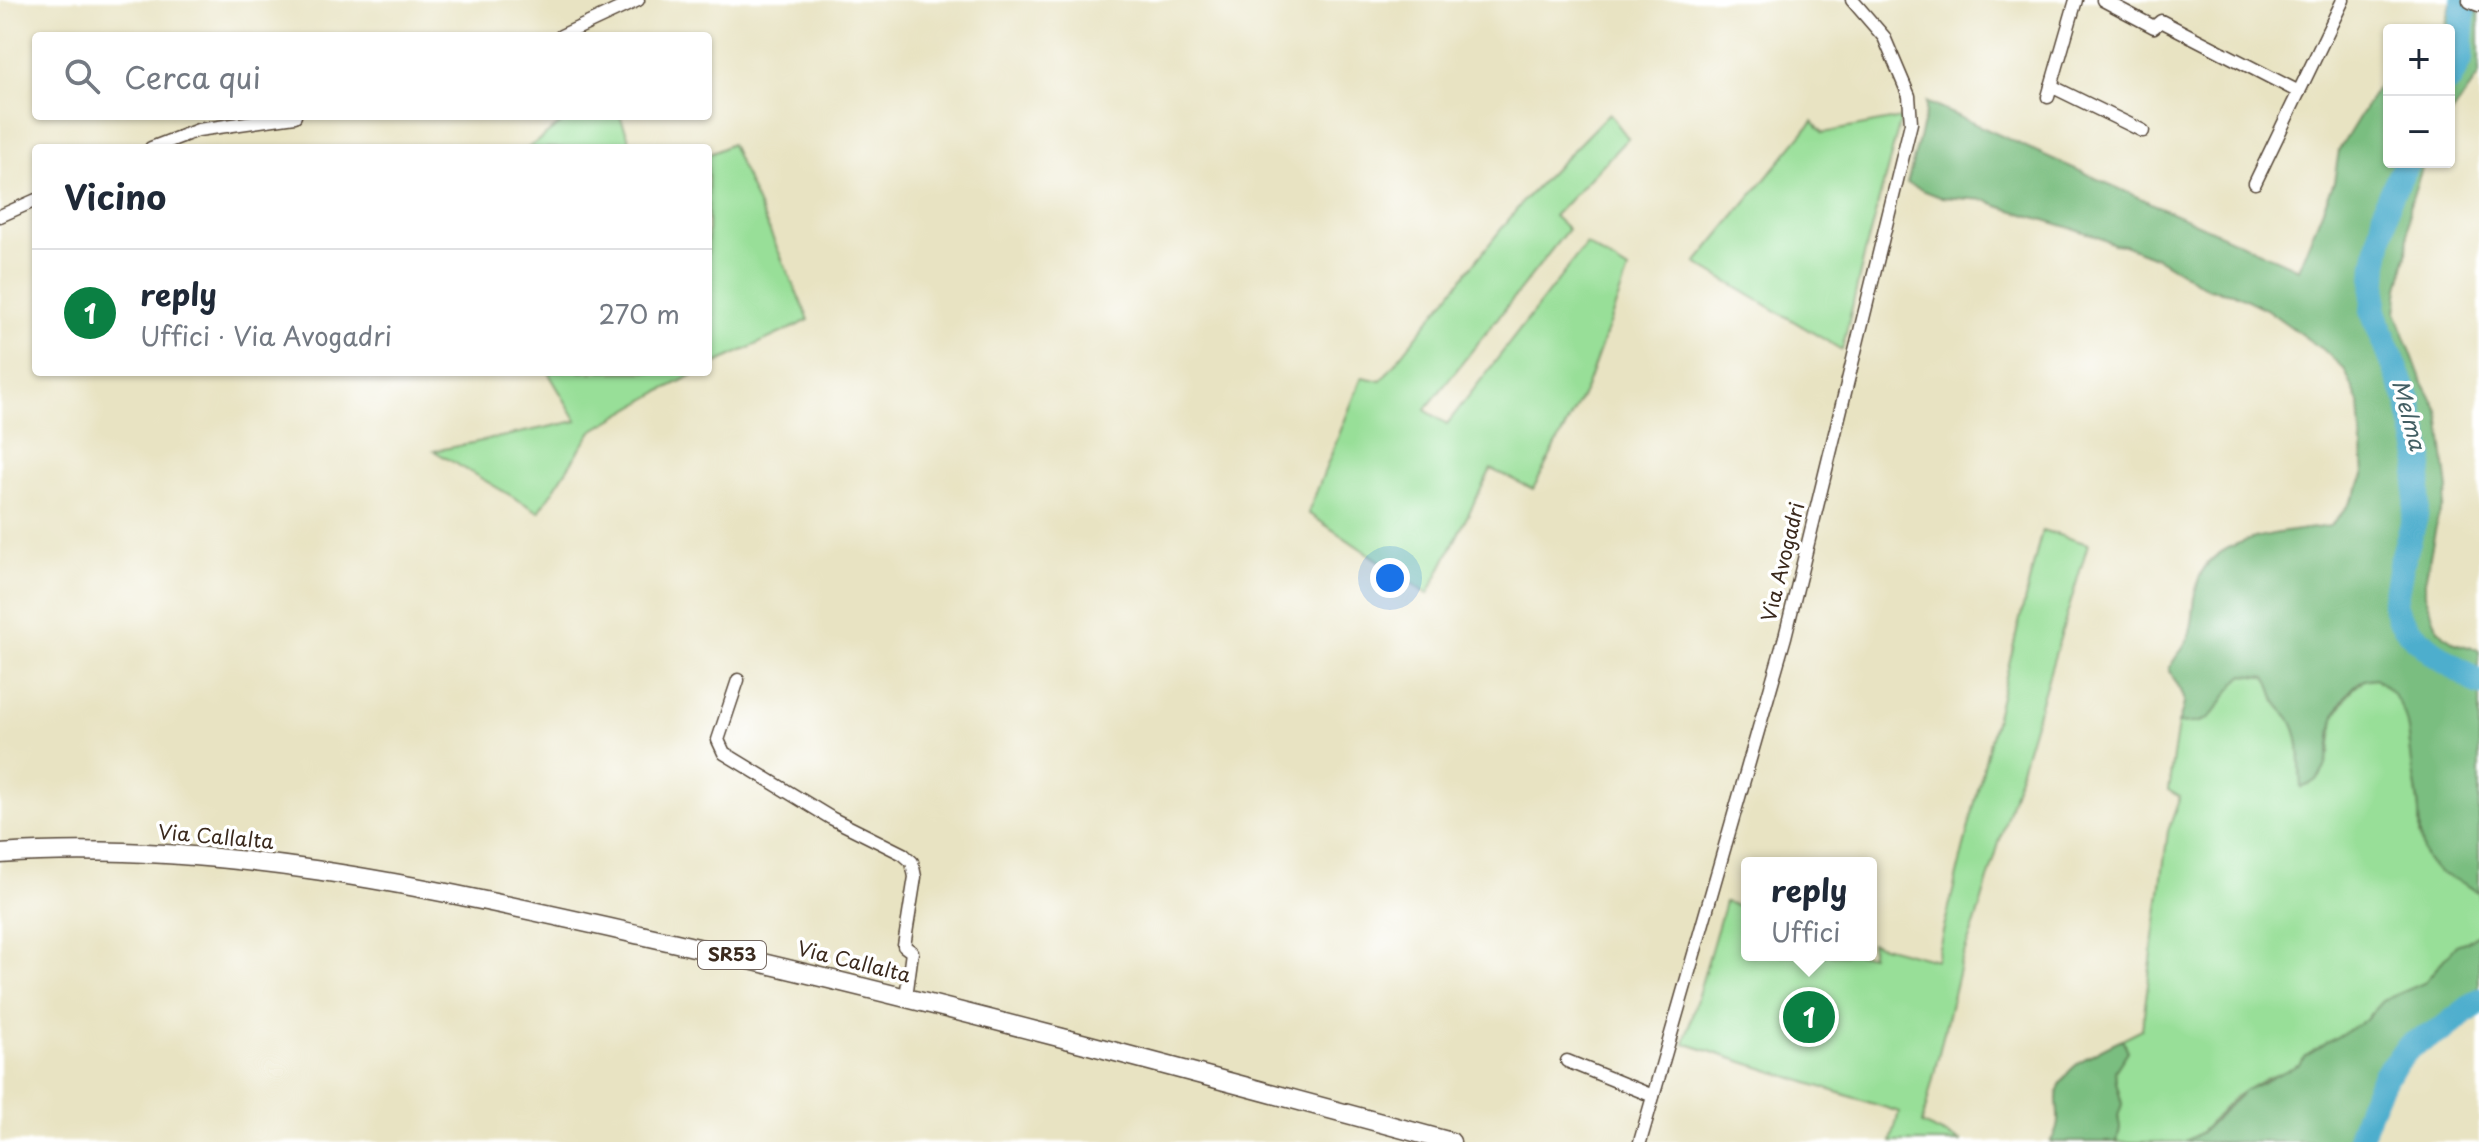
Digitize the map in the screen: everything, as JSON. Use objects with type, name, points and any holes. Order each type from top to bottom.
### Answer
[{"type":"main road","name":"Via Callalta","points":[[0,854],[124,853],[216,858],[302,867],[471,897],[828,977],[1451,1142]]},
{"type":"street","points":[[570,32],[638,0]]},
{"type":"street","name":"Via Avogadri","points":[[1640,1142],[1785,637],[1911,123],[1909,96],[1884,37],[1852,0]]},
{"type":"street","points":[[2076,0],[2049,91],[2143,131]]},
{"type":"street","points":[[2103,0],[2154,27],[2161,21],[2299,92]]},
{"type":"street","points":[[2255,183],[2343,0]]},
{"type":"street","points":[[2471,0],[2479,3]]},
{"type":"street","points":[[161,144],[198,130],[267,120]]},
{"type":"street","points":[[0,216],[32,202]]},
{"type":"street","points":[[738,680],[718,740],[724,753],[831,818],[903,854],[912,862],[915,877],[904,946],[912,952],[906,997]]},
{"type":"street","points":[[1567,1061],[1653,1096]]},
{"type":"green space","points":[[2451,3],[2479,13],[2479,75],[2455,109],[2455,24],[2446,24]]},
{"type":"green space","points":[[2383,78],[2383,168],[2422,168],[2409,208],[2407,255],[2396,312],[2421,379],[2439,412],[2448,491],[2437,521],[2425,594],[2437,627],[2445,636],[2455,643],[2479,650],[2479,894],[2435,869],[2425,856],[2405,717],[2395,697],[2376,678],[2359,682],[2346,697],[2334,719],[2325,768],[2312,783],[2301,788],[2295,728],[2277,703],[2266,677],[2244,675],[2210,717],[2199,722],[2178,724],[2184,700],[2169,669],[2188,638],[2197,585],[2208,563],[2221,552],[2256,538],[2330,526],[2361,483],[2364,476],[2359,403],[2345,370],[2327,353],[2266,309],[2233,293],[2209,289],[2157,258],[1987,200],[1940,197],[1907,184],[1926,102],[2298,269],[2334,182],[2339,150]]},
{"type":"green space","points":[[1609,113],[1628,138],[1554,216],[1568,229],[1425,410],[1447,424],[1586,244],[1628,271],[1586,388],[1533,489],[1491,469],[1428,594],[1308,513],[1362,377],[1381,381],[1525,199]]},
{"type":"green space","points":[[1901,118],[1842,350],[1696,263],[1813,121],[1823,133]]},
{"type":"green space","points":[[566,120],[622,120],[631,144],[533,144]]},
{"type":"green space","points":[[731,144],[809,320],[712,365],[712,153]]},
{"type":"green space","points":[[550,376],[691,376],[592,431],[539,512],[434,451],[577,421]]},
{"type":"green space","points":[[2042,530],[2088,544],[1960,965],[1922,1124],[1962,1142],[1891,1142],[1899,1112],[1684,1043],[1725,902],[1741,906],[1741,961],[1877,961],[1877,945],[1936,960]]},
{"type":"green space","points":[[2244,675],[2266,677],[2276,702],[2293,723],[2299,745],[2300,776],[2330,754],[2334,718],[2354,687],[2364,680],[2376,678],[2395,695],[2406,716],[2419,811],[2419,835],[2435,868],[2466,883],[2479,894],[2479,933],[2456,945],[2424,983],[2382,1001],[2366,1019],[2306,1056],[2301,1064],[2265,1079],[2235,1097],[2201,1132],[2184,1142],[2117,1142],[2120,1128],[2118,1116],[2122,1104],[2115,1071],[2128,1051],[2122,1039],[2142,1029],[2168,831],[2180,797],[2168,790],[2178,724],[2199,722],[2210,717]]},
{"type":"green space","points":[[2479,933],[2479,1006],[2445,1032],[2422,1043],[2396,1068],[2385,1082],[2371,1112],[2365,1142],[2184,1142],[2202,1132],[2244,1091],[2300,1064],[2306,1056],[2366,1019],[2382,1001],[2424,983],[2456,945]]},
{"type":"green space","points":[[2122,1039],[2128,1051],[2115,1071],[2122,1104],[2118,1116],[2120,1128],[2117,1142],[2050,1142],[2057,1127],[2057,1100],[2064,1079],[2080,1062]]},
{"type":"waterway","name":"Melma","points":[[2455,68],[2460,58],[2464,0]]},
{"type":"waterway","name":"Melma","points":[[2404,168],[2388,200],[2376,264],[2373,312],[2409,402],[2421,457],[2415,517],[2394,604],[2410,632],[2435,654],[2479,683]]},
{"type":"waterway","name":"Melma","points":[[2359,1142],[2370,1106],[2385,1075],[2410,1046],[2443,1029],[2479,1001]]},
{"type":"place","name":"reply","points":[[1809,1017]]}]
